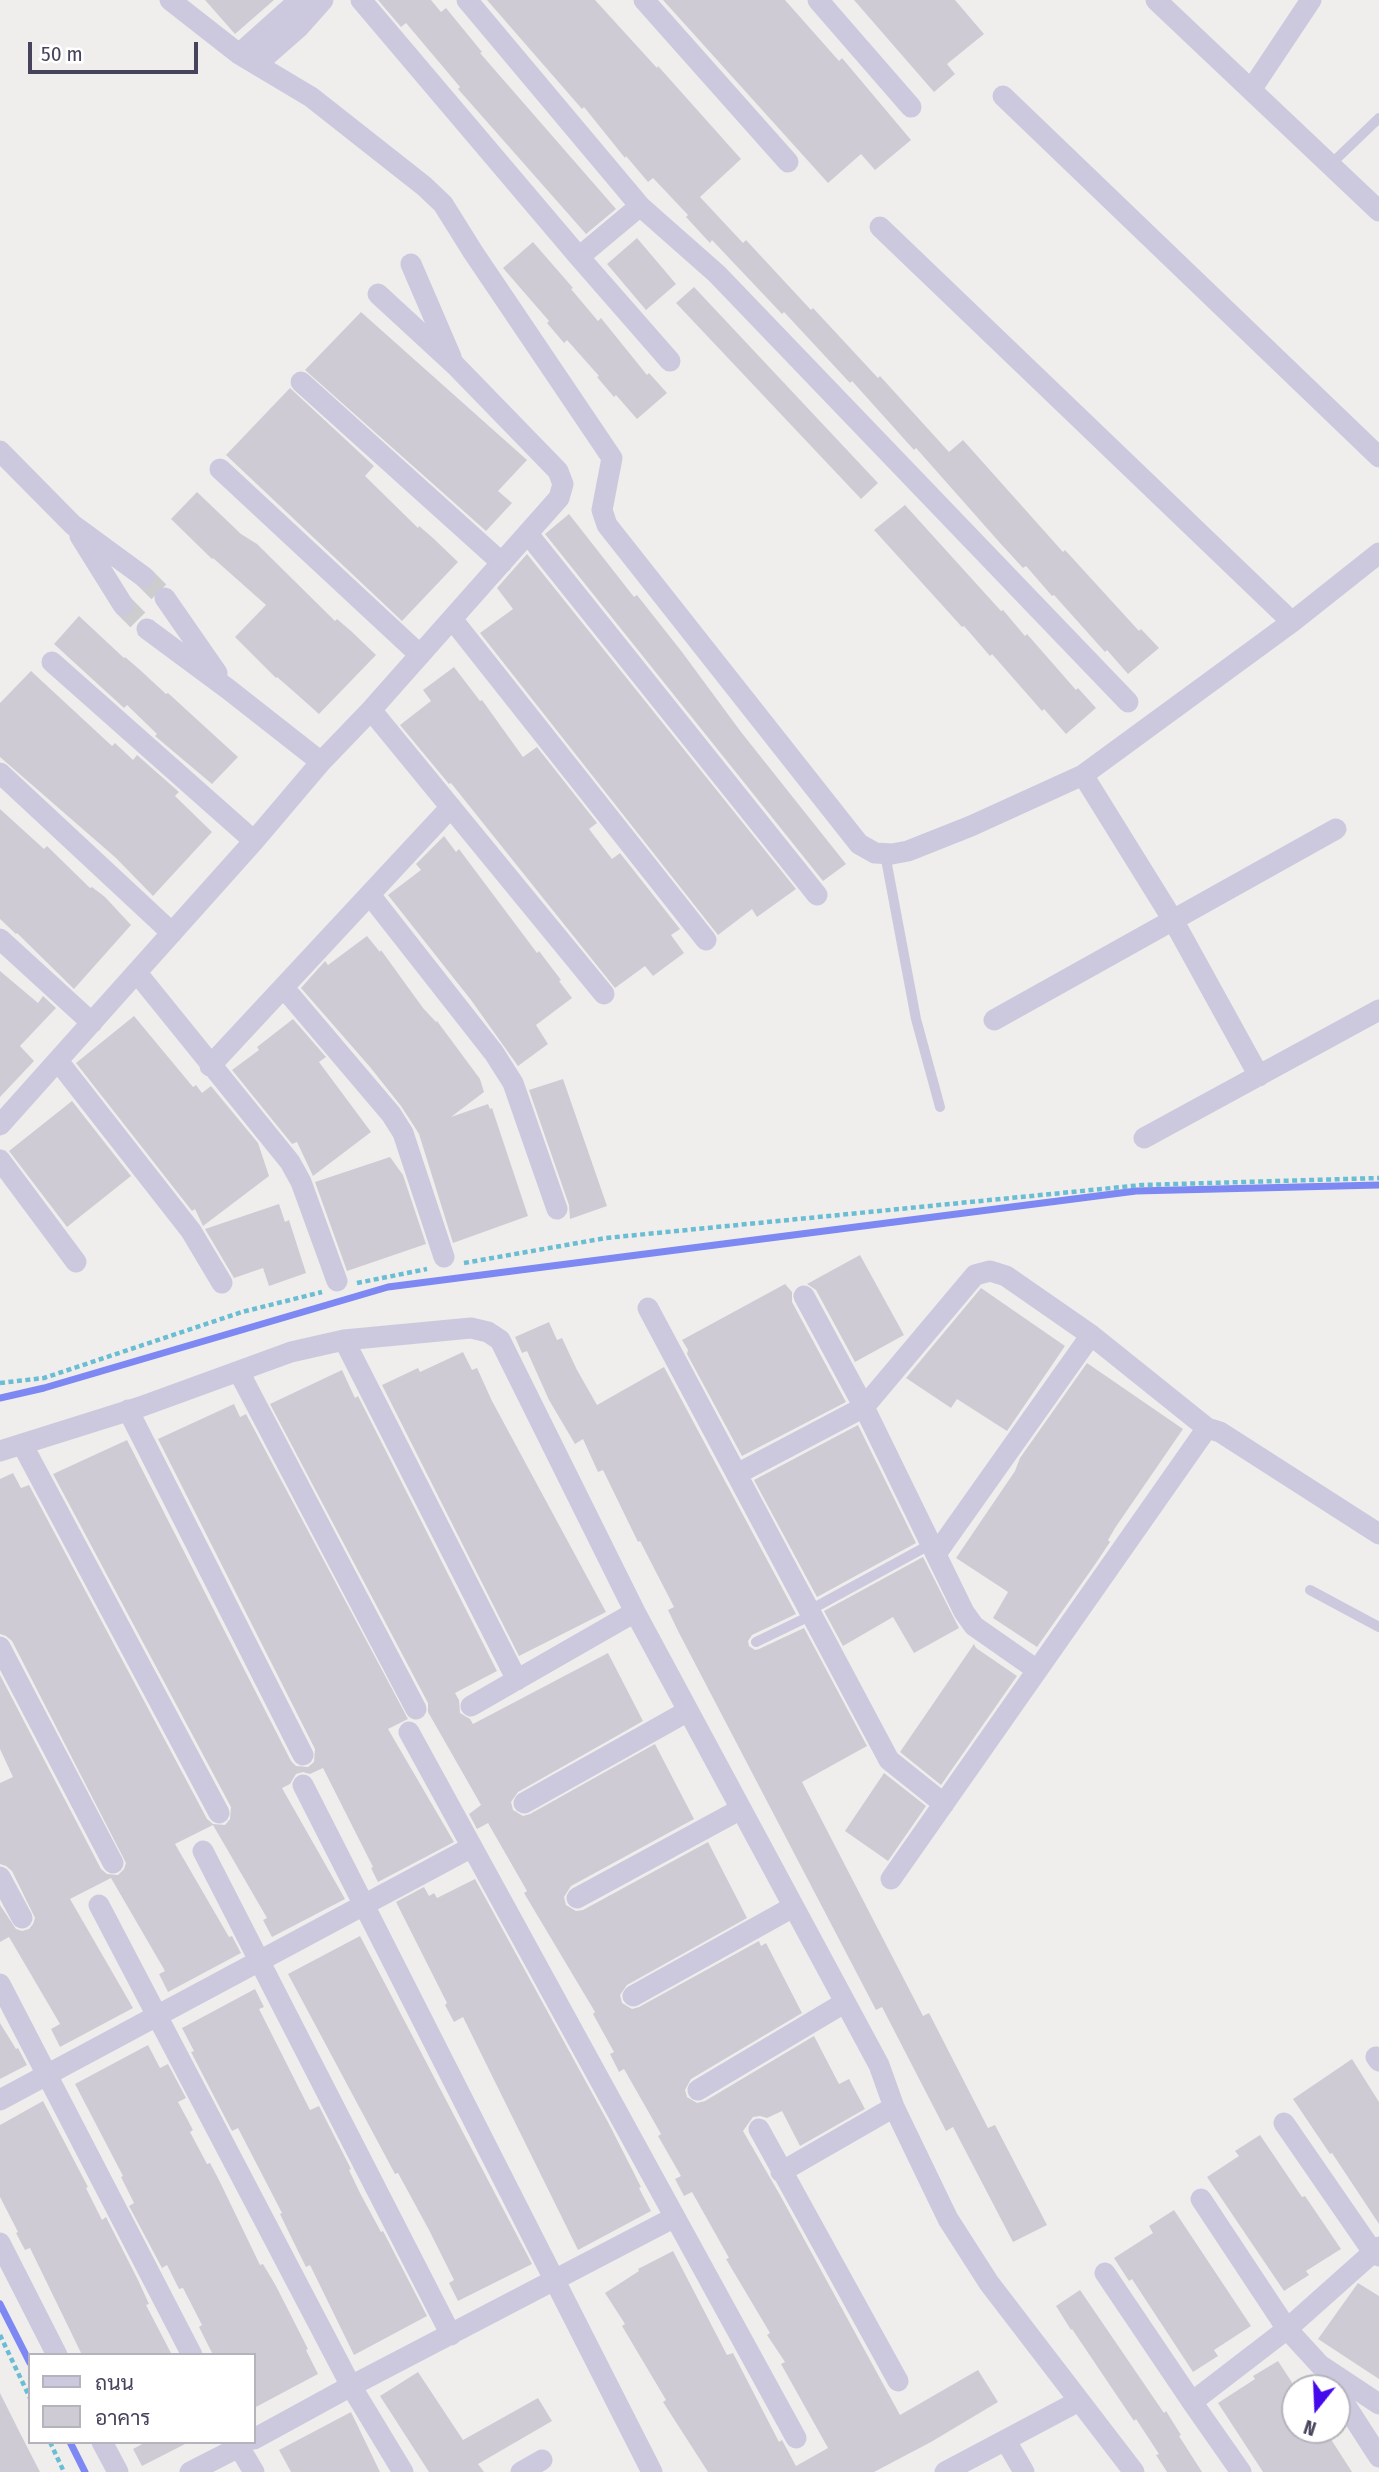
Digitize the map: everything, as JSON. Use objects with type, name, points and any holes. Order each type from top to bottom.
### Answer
[{"type":"street","points":[[170,0],[249,59],[311,97],[443,204],[612,458],[602,510],[613,535],[859,844],[875,853],[908,851],[1083,775],[1292,622],[1379,553]]},
{"type":"street","points":[[361,0],[670,361]]},
{"type":"street","points":[[467,0],[640,206],[717,274],[1128,702]]},
{"type":"street","points":[[644,0],[788,162]]},
{"type":"street","points":[[818,0],[911,107]]},
{"type":"street","points":[[1156,0],[1379,211]]},
{"type":"street","points":[[1251,90],[1311,0]]},
{"type":"street","points":[[249,59],[307,4]]},
{"type":"street","points":[[1003,96],[1379,457]]},
{"type":"street","points":[[579,257],[640,206]]},
{"type":"street","points":[[880,227],[1292,622]]},
{"type":"street","points":[[411,264],[455,365]]},
{"type":"street","points":[[0,1125],[8,1101],[58,1061],[321,762],[372,710],[559,498],[563,484],[558,471],[455,365],[378,294]]},
{"type":"street","points":[[301,382],[502,563]]},
{"type":"street","points":[[0,451],[73,525],[144,577]]},
{"type":"street","points":[[220,469],[420,655]]},
{"type":"street","points":[[73,525],[123,605]]},
{"type":"street","points":[[528,534],[817,895]]},
{"type":"street","points":[[165,598],[229,689]]},
{"type":"street","points":[[452,619],[706,940]]},
{"type":"street","points":[[147,629],[229,689],[321,762]]},
{"type":"street","points":[[52,662],[254,841]]},
{"type":"street","points":[[372,710],[604,994]]},
{"type":"street","points":[[0,773],[172,933]]},
{"type":"street","points":[[1083,775],[1173,920],[1259,1076]]},
{"type":"street","points":[[211,1066],[451,807]]},
{"type":"street","points":[[994,1020],[1336,829]]},
{"type":"street","points":[[370,895],[494,1053],[513,1083],[557,1209]]},
{"type":"street","points":[[0,939],[92,1023]]},
{"type":"street","points":[[137,973],[290,1162],[301,1182],[336,1286]]},
{"type":"street","points":[[284,988],[391,1114],[403,1133],[444,1263]]},
{"type":"street","points":[[1144,1138],[1379,1010]]},
{"type":"street","points":[[58,1061],[191,1231],[222,1283]]},
{"type":"street","points":[[0,1160],[76,1262]]},
{"type":"street","points":[[737,1474],[864,1407],[975,1275],[990,1272],[1006,1276],[1091,1335],[1207,1428],[1220,1432],[1379,1534]]},
{"type":"street","points":[[804,1296],[864,1407],[964,1612],[974,1626],[1037,1670]]},
{"type":"street","points":[[648,1308],[889,1760],[944,1804]]},
{"type":"street","points":[[0,1451],[128,1410],[291,1352],[344,1340],[471,1328],[488,1332],[500,1340],[635,1612],[879,2065],[894,2106],[948,2219],[989,2283],[1133,2472]]},
{"type":"street","points":[[933,1549],[1091,1335]]},
{"type":"street","points":[[344,1340],[517,1680]]},
{"type":"street","points":[[239,1372],[416,1709]]},
{"type":"street","points":[[128,1410],[303,1755]]},
{"type":"street","points":[[891,1879],[1207,1428]]},
{"type":"street","points":[[22,1444],[219,1813]]},
{"type":"street","points":[[471,1706],[635,1612]]},
{"type":"street","points":[[0,1647],[113,1863]]},
{"type":"street","points":[[524,1802],[688,1711]]},
{"type":"street","points":[[409,1732],[796,2438]]},
{"type":"street","points":[[303,1785],[652,2472]]},
{"type":"street","points":[[577,1898],[741,1809]]},
{"type":"street","points":[[0,2100],[472,1847]]},
{"type":"street","points":[[203,1851],[451,2335]]},
{"type":"street","points":[[0,1877],[22,1918]]},
{"type":"street","points":[[99,1905],[155,2017],[351,2386],[403,2472]]},
{"type":"street","points":[[633,1996],[793,1907]]},
{"type":"street","points":[[0,1983],[191,2353]]},
{"type":"street","points":[[698,2090],[844,2003]]},
{"type":"street","points":[[780,2172],[894,2106]]},
{"type":"street","points":[[1192,2402],[1287,2329],[1377,2251],[1284,2123]]},
{"type":"street","points":[[759,2129],[780,2172],[898,2381]]},
{"type":"street","points":[[1201,2199],[1287,2329],[1326,2374]]},
{"type":"street","points":[[256,2437],[675,2217]]},
{"type":"street","points":[[0,2243],[56,2353]]},
{"type":"street","points":[[1105,2273],[1241,2472]]},
{"type":"street","points":[[1320,2365],[1379,2404]]},
{"type":"street","points":[[945,2472],[1079,2401]]},
{"type":"street","points":[[1351,2413],[1379,2457]]},
{"type":"street","points":[[1006,2441],[1024,2472]]},
{"type":"street","points":[[103,2444],[118,2472]]},
{"type":"street","points":[[190,2472],[243,2444]]},
{"type":"street","points":[[245,2444],[254,2472]]},
{"type":"street","points":[[521,2472],[542,2460]]},
{"type":"lane","points":[[1330,165],[1379,118]]},
{"type":"lane","points":[[886,854],[916,1019],[940,1107]]},
{"type":"lane","points":[[756,1642],[933,1549]]},
{"type":"lane","points":[[1310,1590],[1379,1628]]},
{"type":"path","points":[[0,1383],[44,1378],[242,1312],[336,1286],[444,1263],[606,1238],[1142,1185],[1379,1178]]},
{"type":"path","points":[[0,2335],[28,2394]]},
{"type":"path","points":[[51,2444],[64,2472]]},
{"type":"building","points":[[205,0],[274,0],[235,34]]},
{"type":"building","points":[[378,0],[431,0],[441,12],[446,8],[482,52],[480,53],[616,209],[586,234],[458,89],[460,87],[406,23],[401,27]]},
{"type":"building","points":[[487,0],[595,0],[741,159],[700,197],[743,243],[746,240],[811,310],[813,308],[878,378],[880,376],[949,452],[963,440],[1063,552],[1065,550],[1139,631],[1141,629],[1159,648],[1128,674],[1107,650],[1105,652],[1026,566],[1023,568],[852,381],[850,383],[712,240],[710,243],[653,178],[648,182],[626,156],[625,158],[584,107],[582,109]]},
{"type":"building","points":[[663,0],[785,0],[839,61],[842,58],[911,140],[875,170],[861,154],[828,183]]},
{"type":"building","points":[[854,0],[955,0],[984,34],[947,64],[955,74],[934,92]]},
{"type":"building","points":[[637,238],[676,284],[646,310],[607,264]]},
{"type":"building","points":[[533,242],[598,321],[601,318],[647,375],[649,373],[667,393],[637,419],[616,395],[614,397],[567,340],[564,343],[547,323],[549,321],[503,268]]},
{"type":"building","points":[[694,287],[878,483],[861,499],[676,303]]},
{"type":"building","points":[[361,312],[527,460],[498,491],[512,503],[486,531],[305,370]]},
{"type":"building","points":[[290,388],[374,466],[365,476],[418,528],[419,526],[458,562],[402,621],[226,455]]},
{"type":"building","points":[[197,492],[241,534],[257,544],[335,621],[337,619],[376,655],[319,714],[276,678],[235,637],[266,605],[212,559],[171,519]]},
{"type":"building","points":[[905,505],[1001,611],[1003,610],[1025,636],[1027,634],[1076,690],[1078,688],[1096,708],[1066,734],[992,654],[990,656],[964,626],[962,627],[874,530]]},
{"type":"building","points":[[569,514],[634,597],[637,595],[846,864],[823,881],[545,534]]},
{"type":"building","points":[[527,554],[796,889],[757,917],[752,909],[718,935],[480,633],[513,609],[497,588]]},
{"type":"building","points":[[79,616],[238,757],[212,784],[155,736],[157,734],[127,705],[124,708],[54,644]]},
{"type":"building","points":[[454,667],[480,701],[482,700],[523,757],[537,747],[597,823],[589,829],[612,859],[620,853],[680,929],[671,935],[684,953],[653,976],[645,966],[615,988],[451,783],[449,784],[400,725],[431,701],[423,690]]},
{"type":"building","points":[[31,671],[112,746],[115,743],[133,760],[137,755],[179,792],[175,796],[212,832],[153,896],[116,858],[0,757],[0,703]]},
{"type":"building","points":[[0,809],[44,849],[47,846],[90,888],[105,897],[131,925],[74,989],[0,919]]},
{"type":"building","points":[[444,836],[456,852],[459,849],[537,953],[539,951],[561,980],[559,981],[572,998],[536,1025],[548,1044],[518,1066],[471,1000],[388,895],[421,870],[416,864]]},
{"type":"building","points":[[367,936],[380,952],[381,950],[480,1079],[484,1092],[451,1117],[488,1104],[490,1109],[492,1108],[528,1216],[453,1243],[419,1134],[370,1067],[301,988],[325,961],[328,965]]},
{"type":"building","points":[[0,971],[38,1003],[43,996],[56,1008],[20,1046],[34,1061],[0,1097]]},
{"type":"building","points":[[134,1016],[193,1087],[196,1085],[202,1093],[211,1086],[258,1143],[269,1176],[203,1226],[195,1209],[192,1211],[76,1063]]},
{"type":"building","points":[[293,1019],[326,1057],[319,1062],[371,1132],[313,1176],[297,1142],[292,1144],[232,1070]]},
{"type":"building","points":[[563,1079],[607,1206],[570,1219],[569,1205],[529,1090]]},
{"type":"building","points":[[72,1101],[131,1176],[67,1227],[9,1151]]},
{"type":"building","points":[[390,1157],[403,1175],[426,1244],[347,1271],[315,1182]]},
{"type":"building","points":[[279,1204],[285,1222],[289,1220],[306,1273],[269,1286],[263,1268],[234,1278],[205,1229]]},
{"type":"building","points":[[860,1255],[904,1335],[855,1362],[816,1290],[807,1284]]},
{"type":"building","points":[[785,1284],[792,1292],[792,1302],[846,1402],[742,1456],[682,1340]]},
{"type":"building","points":[[981,1288],[1065,1346],[1007,1431],[957,1399],[951,1408],[906,1378]]},
{"type":"building","points":[[549,1322],[557,1340],[562,1338],[597,1405],[664,1367],[796,1614],[752,1635],[748,1641],[749,1646],[755,1650],[759,1649],[804,1628],[867,1746],[802,1782],[923,2016],[929,2013],[988,2128],[995,2125],[1047,2225],[1013,2242],[953,2127],[946,2131],[882,2007],[876,2010],[678,1631],[668,1610],[674,1607],[603,1470],[598,1472],[583,1439],[575,1444],[549,1400],[527,1351],[522,1353],[515,1337]]},
{"type":"building","points":[[463,1352],[472,1370],[477,1368],[492,1401],[606,1612],[519,1656],[382,1385],[418,1368],[420,1372]]},
{"type":"building","points":[[1087,1363],[1183,1429],[1115,1528],[1108,1540],[1110,1542],[1096,1563],[1037,1647],[993,1618],[1008,1592],[956,1558],[1015,1471],[1020,1458]]},
{"type":"building","points":[[342,1370],[355,1398],[358,1396],[497,1671],[455,1693],[459,1700],[460,1713],[473,1724],[608,1653],[643,1721],[518,1792],[511,1802],[513,1810],[523,1816],[530,1814],[655,1744],[694,1819],[571,1886],[564,1897],[566,1905],[576,1911],[583,1910],[708,1842],[747,1918],[627,1985],[620,1995],[622,2003],[632,2009],[639,2007],[759,1941],[761,1946],[766,1943],[802,2013],[691,2079],[685,2090],[687,2097],[697,2103],[705,2101],[814,2036],[839,2084],[849,2079],[865,2109],[800,2146],[782,2111],[767,2118],[753,2117],[743,2131],[900,2415],[978,2370],[998,2402],[874,2472],[708,2472],[663,2402],[666,2400],[605,2293],[639,2271],[638,2269],[673,2251],[727,2355],[733,2353],[779,2442],[782,2440],[796,2466],[828,2448],[781,2364],[785,2362],[767,2335],[770,2333],[726,2259],[729,2258],[692,2192],[684,2196],[675,2179],[681,2176],[658,2136],[661,2134],[624,2069],[619,2072],[610,2054],[614,2052],[593,2014],[595,2012],[524,1893],[527,1891],[488,1823],[477,1829],[469,1814],[481,1805],[428,1712],[428,1703],[270,1404]]},
{"type":"building","points":[[234,1404],[240,1417],[246,1414],[408,1719],[388,1729],[454,1842],[378,1882],[323,1768],[310,1774],[296,1774],[290,1784],[282,1788],[345,1899],[272,1937],[263,1920],[267,1918],[213,1825],[175,1844],[241,1953],[168,1992],[159,1974],[165,1971],[111,1878],[70,1899],[133,2008],[60,2047],[51,2029],[60,2024],[9,1937],[0,1942],[0,1905],[16,1929],[29,1929],[35,1918],[12,1871],[0,1864],[0,1783],[13,1777],[0,1749],[0,1675],[101,1869],[107,1874],[118,1875],[126,1863],[12,1641],[0,1634],[0,1479],[13,1473],[21,1488],[29,1485],[207,1819],[213,1824],[225,1825],[230,1819],[231,1807],[53,1474],[127,1440],[291,1761],[296,1766],[308,1767],[314,1762],[315,1749],[158,1439]]},
{"type":"building","points":[[858,1425],[916,1543],[817,1597],[754,1480]]},
{"type":"building","points":[[923,1557],[959,1628],[914,1653],[893,1617],[843,1646],[824,1611]]},
{"type":"building","points":[[974,1644],[1017,1676],[941,1785],[900,1752]]},
{"type":"building","points":[[884,1773],[926,1806],[888,1861],[845,1831]]},
{"type":"building","points":[[475,1879],[609,2124],[651,2211],[578,2250],[463,2017],[454,2022],[396,1902],[424,1887],[429,1896],[434,1893],[437,1898]]},
{"type":"building","points":[[360,1936],[532,2264],[458,2301],[449,2283],[454,2280],[429,2230],[398,2173],[395,2174],[288,1974]]},
{"type":"building","points":[[255,1989],[264,2007],[259,2009],[310,2110],[319,2106],[360,2193],[427,2316],[354,2355],[310,2265],[306,2267],[280,2214],[282,2213],[238,2128],[232,2131],[191,2052],[194,2051],[182,2028]]},
{"type":"building","points":[[0,2023],[27,2065],[0,2079]]},
{"type":"building","points":[[148,2045],[160,2068],[168,2064],[186,2098],[178,2102],[193,2130],[190,2132],[219,2180],[260,2265],[263,2264],[276,2286],[318,2374],[256,2407],[256,2353],[212,2353],[199,2327],[202,2325],[183,2288],[179,2289],[167,2265],[162,2268],[129,2206],[134,2203],[121,2177],[123,2176],[75,2084]]},
{"type":"building","points":[[1352,2059],[1379,2102],[1379,2224],[1293,2099]]},
{"type":"building","points":[[43,2101],[88,2187],[86,2188],[102,2220],[106,2217],[138,2280],[149,2304],[146,2305],[171,2353],[81,2353],[30,2248],[25,2250],[0,2197],[0,2125]]},
{"type":"building","points":[[1260,2135],[1341,2249],[1306,2271],[1309,2275],[1284,2291],[1207,2177],[1239,2156],[1235,2151]]},
{"type":"building","points":[[1174,2210],[1251,2326],[1214,2350],[1218,2356],[1193,2372],[1132,2279],[1129,2281],[1114,2258],[1153,2233],[1149,2226]]},
{"type":"building","points":[[1358,2283],[1379,2296],[1379,2379],[1318,2339]]},
{"type":"building","points":[[1080,2290],[1164,2413],[1166,2411],[1202,2472],[1167,2472],[1156,2455],[1159,2454],[1136,2419],[1134,2421],[1071,2330],[1056,2306]]},
{"type":"building","points":[[1278,2361],[1286,2374],[1281,2374],[1281,2444],[1334,2444],[1352,2472],[1263,2472],[1218,2403],[1255,2379],[1253,2376]]},
{"type":"building","points":[[418,2372],[463,2440],[538,2398],[552,2421],[478,2464],[484,2472],[429,2472],[380,2396]]},
{"type":"building","points":[[0,2393],[20,2433],[40,2472],[0,2472]]},
{"type":"building","points":[[351,2412],[380,2472],[291,2472],[279,2450]]},
{"type":"building","points":[[142,2444],[185,2444],[142,2466],[133,2449]]},
{"type":"waterway","points":[[0,1398],[44,1388],[388,1287],[1136,1191],[1379,1185]]},
{"type":"waterway","points":[[0,2304],[28,2359]]},
{"type":"waterway","points":[[71,2444],[85,2472]]},
{"type":"tunnel","points":[[144,577],[165,598]]},
{"type":"tunnel","points":[[123,605],[147,629]]}]
